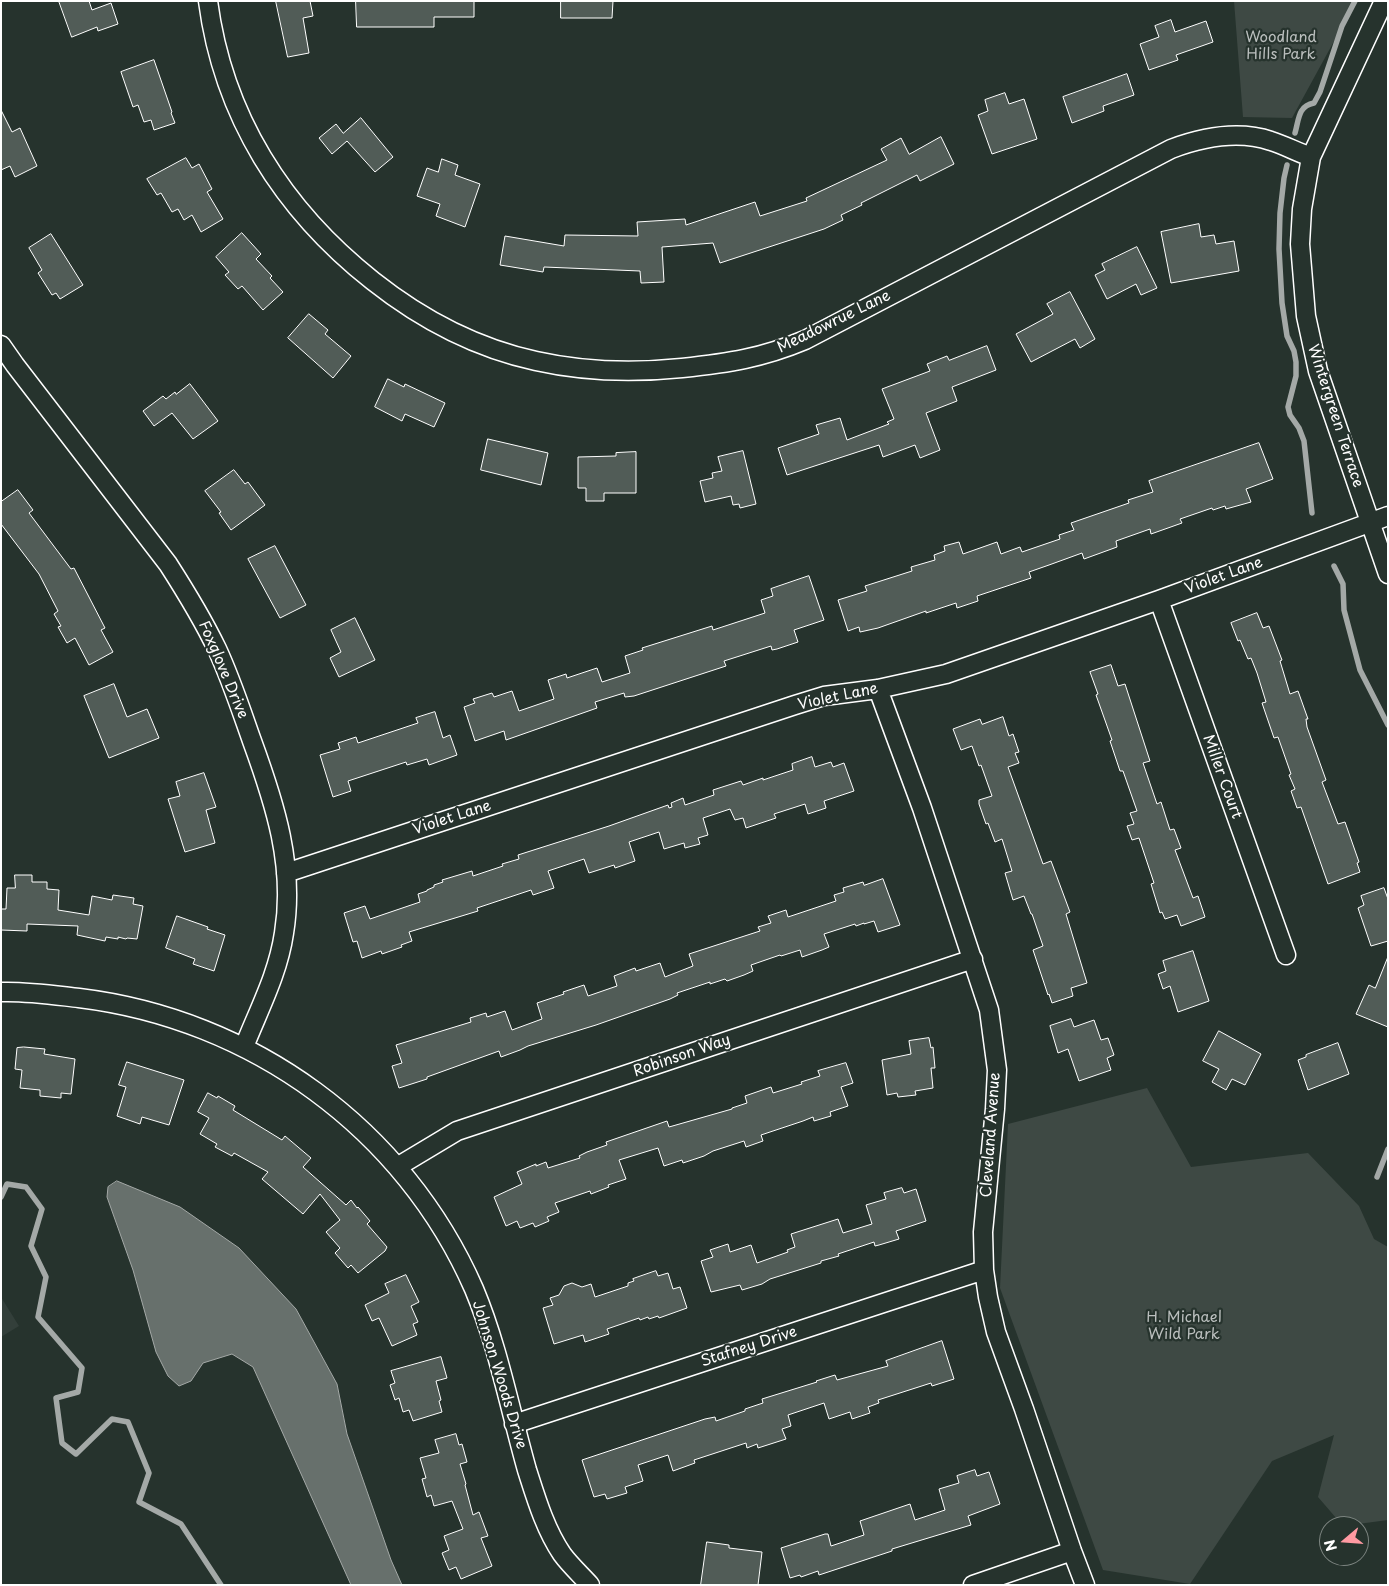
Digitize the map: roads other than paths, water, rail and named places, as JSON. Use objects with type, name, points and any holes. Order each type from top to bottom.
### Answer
[{"type":"street","name":"Meadowrue Lane","points":[[208,1],[216,48],[235,106],[264,161],[282,189],[326,240],[391,295],[448,329],[505,352],[565,367],[596,371],[658,371],[729,363],[787,347],[805,340],[1172,149],[1195,140],[1220,136],[1245,136],[1270,140],[1311,157]]},
{"type":"street","name":"Wintergreen Terrace","points":[[1384,1],[1311,157],[1302,209],[1300,244],[1306,316],[1320,376],[1388,574]]},
{"type":"street","name":"Foxglove Drive","points":[[1,344],[168,564],[202,620],[217,650],[232,685],[265,777],[282,834],[286,873],[286,912],[281,950],[267,994],[244,1047]]},
{"type":"street","name":"Violet Lane","points":[[286,873],[824,696],[878,688],[946,674],[1159,600],[1388,516]]},
{"type":"street","name":"Miller Court","points":[[1159,600],[1286,955]]},
{"type":"street","name":"Cleveland Avenue","points":[[878,688],[922,808],[989,1010],[997,1070],[983,1232],[984,1270],[988,1297],[996,1332],[1085,1585]]},
{"type":"street","name":"Robinson Way","points":[[397,1166],[457,1131],[973,958]]},
{"type":"street","name":"Johnson Woods Drive","points":[[1,992],[51,994],[104,1001],[153,1012],[200,1027],[244,1047],[286,1071],[326,1099],[364,1131],[397,1166],[440,1225],[474,1290],[497,1356],[539,1510],[562,1554],[590,1585]]},
{"type":"street","name":"Stafney Drive","points":[[514,1424],[984,1270]]},
{"type":"street","points":[[973,1585],[1072,1552]]},
{"type":"waterway","points":[[1295,133],[1302,110],[1314,103],[1320,92],[1342,26],[1355,1]]},
{"type":"waterway","points":[[1287,165],[1280,213],[1279,249],[1282,303],[1287,336],[1294,351],[1296,362],[1296,376],[1288,407],[1290,415],[1299,428],[1304,441],[1312,513]]},
{"type":"waterway","points":[[1334,566],[1343,584],[1344,610],[1360,670],[1388,725]]},
{"type":"waterway","points":[[1377,1177],[1388,1149]]},
{"type":"waterway","points":[[1,1197],[7,1184],[26,1187],[42,1209],[31,1246],[46,1277],[38,1317],[82,1368],[78,1392],[56,1398],[62,1443],[76,1454],[112,1419],[128,1422],[149,1473],[139,1502],[181,1524],[221,1585]]},
{"type":"park label","name":"Woodland Hills Park","points":[[1281,46]]},
{"type":"park label","name":"H. Michael Wild Park","points":[[1184,1326]]}]
